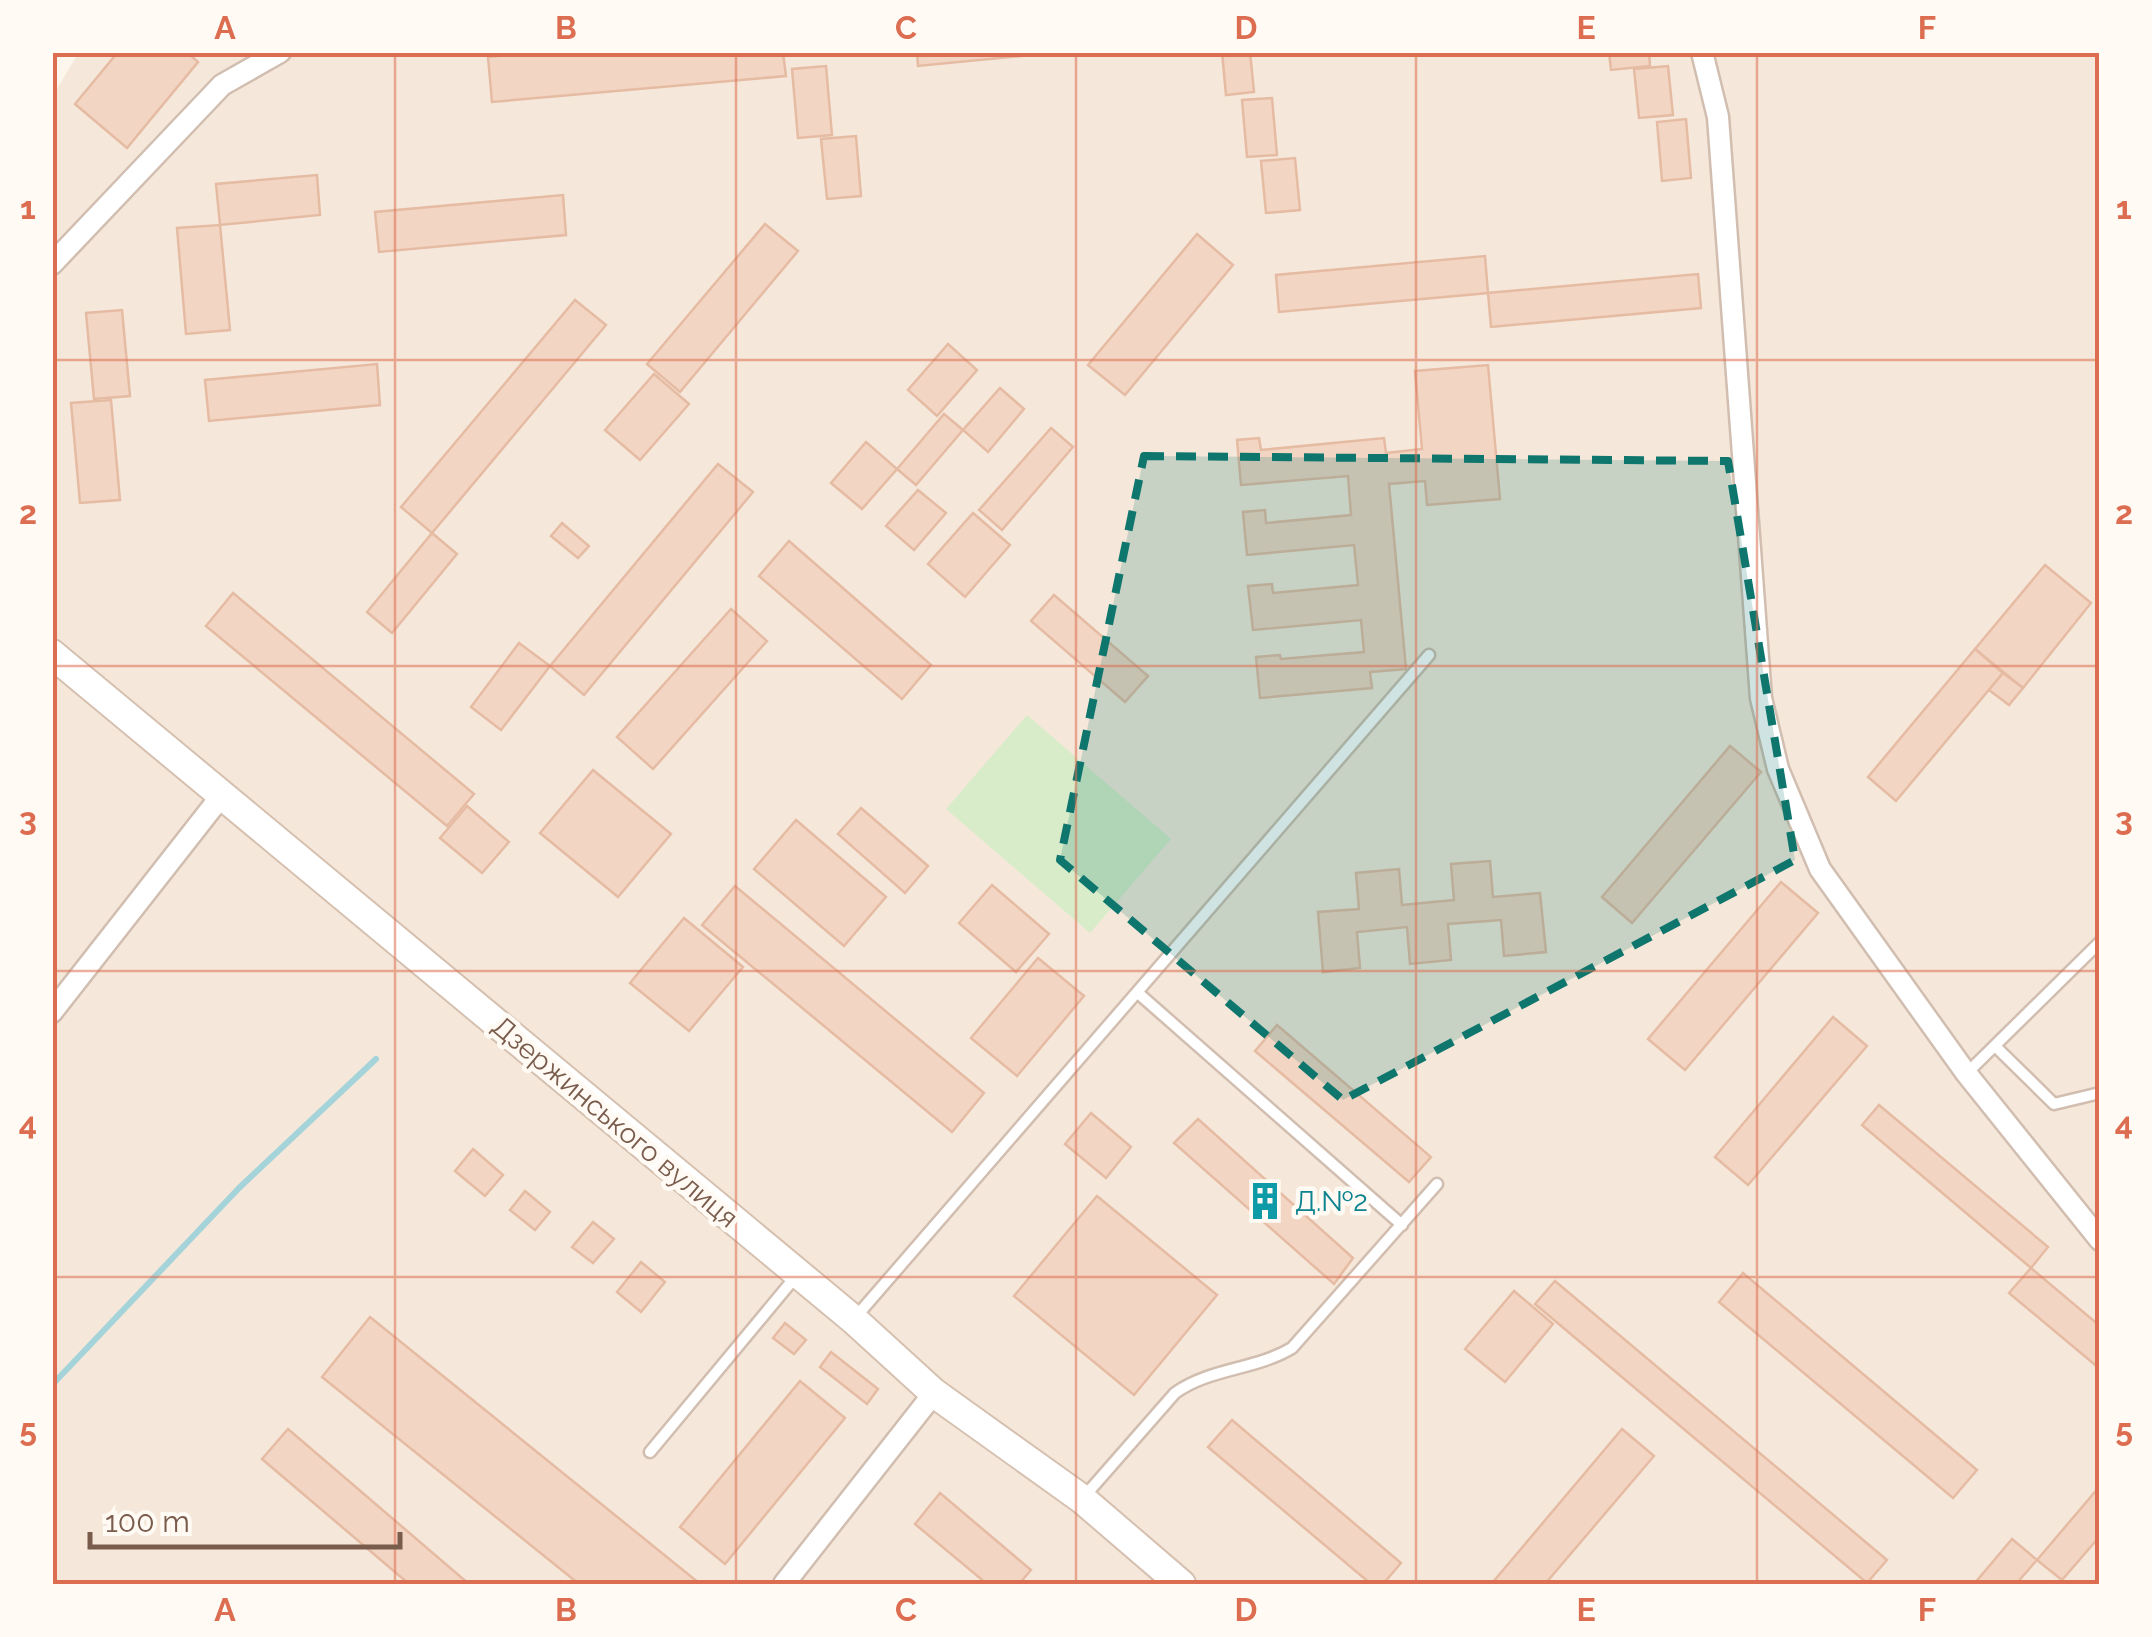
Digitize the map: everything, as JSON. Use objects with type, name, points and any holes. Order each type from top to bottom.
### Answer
[{"type":"main road","name":"Дзержинського вулиця","points":[[52,654],[854,1320],[934,1393],[1082,1499],[1182,1584]]},
{"type":"street","points":[[52,264],[222,85],[280,52]]},
{"type":"street","points":[[1702,52],[1718,117],[1761,698],[1778,769],[1796,822],[1820,869],[1966,1073],[2100,1240]]},
{"type":"street","points":[[52,1012],[222,796]]},
{"type":"street","points":[[784,1584],[934,1393]]},
{"type":"lane","points":[[854,1320],[1429,655]]},
{"type":"lane","points":[[1966,1073],[2100,942]]},
{"type":"lane","points":[[1138,994],[1402,1225]]},
{"type":"lane","points":[[1994,1046],[2054,1104],[2100,1094]]},
{"type":"lane","points":[[1082,1499],[1176,1393],[1194,1380],[1265,1364],[1292,1348],[1436,1184]]},
{"type":"lane","points":[[650,1452],[797,1274]]},
{"type":"highlighted area","points":[[1144,456],[1728,461],[1795,860],[1343,1100],[1060,860]]},
{"type":"shaded area","points":[[79,52],[2099,53],[2099,1584],[53,1584],[52,97]]},
{"type":"green space","points":[[1027,715],[1171,839],[1090,933],[946,809]]},
{"type":"building","points":[[118,52],[187,52],[198,62],[127,148],[75,104]]},
{"type":"building","points":[[535,52],[783,52],[786,76],[492,102],[488,57]]},
{"type":"building","points":[[917,52],[1063,52],[918,66]]},
{"type":"building","points":[[1222,52],[1250,52],[1254,92],[1226,95]]},
{"type":"building","points":[[1609,52],[1649,52],[1650,66],[1611,70]]},
{"type":"building","points":[[826,66],[832,135],[798,138],[792,69]]},
{"type":"building","points":[[1668,66],[1673,115],[1639,118],[1634,69]]},
{"type":"building","points":[[1272,98],[1277,155],[1247,157],[1242,100]]},
{"type":"building","points":[[1686,119],[1691,178],[1662,181],[1657,122]]},
{"type":"building","points":[[856,136],[861,196],[827,199],[821,139]]},
{"type":"building","points":[[1295,158],[1300,210],[1266,213],[1261,161]]},
{"type":"building","points":[[317,175],[320,215],[220,225],[216,184]]},
{"type":"building","points":[[563,195],[566,235],[379,252],[375,212]]},
{"type":"building","points":[[765,224],[798,251],[680,392],[647,364]]},
{"type":"building","points":[[220,225],[230,330],[186,334],[177,228]]},
{"type":"building","points":[[1197,234],[1233,265],[1125,395],[1088,365]]},
{"type":"building","points":[[1485,256],[1488,293],[1279,312],[1276,275]]},
{"type":"building","points":[[1698,274],[1701,308],[1491,327],[1488,293]]},
{"type":"building","points":[[575,300],[606,325],[432,533],[401,507]]},
{"type":"building","points":[[122,310],[130,396],[94,399],[86,313]]},
{"type":"building","points":[[948,344],[977,370],[937,416],[908,390]]},
{"type":"building","points":[[377,364],[380,405],[209,421],[205,380]]},
{"type":"building","points":[[1488,365],[1500,499],[1427,505],[1425,481],[1389,484],[1406,669],[1370,672],[1372,688],[1260,698],[1256,657],[1280,655],[1281,659],[1364,652],[1361,620],[1253,630],[1248,586],[1272,584],[1273,593],[1358,585],[1354,545],[1247,555],[1243,512],[1265,510],[1266,523],[1351,515],[1348,476],[1241,485],[1237,440],[1259,438],[1261,450],[1384,438],[1386,453],[1422,449],[1415,371]]},
{"type":"building","points":[[654,374],[689,404],[640,460],[605,430]]},
{"type":"building","points":[[1000,388],[1024,409],[988,452],[963,430]]},
{"type":"building","points":[[111,400],[120,500],[80,503],[71,403]]},
{"type":"building","points":[[944,414],[963,430],[916,485],[897,469]]},
{"type":"building","points":[[1051,428],[1073,447],[1002,530],[979,510]]},
{"type":"building","points":[[866,442],[897,469],[862,509],[831,483]]},
{"type":"building","points":[[718,464],[753,492],[584,695],[550,666]]},
{"type":"building","points":[[918,490],[946,513],[914,550],[886,526]]},
{"type":"building","points":[[973,513],[1010,545],[965,597],[928,564]]},
{"type":"building","points":[[562,523],[589,546],[578,558],[551,536]]},
{"type":"building","points":[[432,533],[457,554],[392,633],[367,612]]},
{"type":"building","points":[[789,541],[931,665],[902,699],[759,576]]},
{"type":"building","points":[[2045,565],[2091,603],[2023,688],[1975,649]]},
{"type":"building","points":[[233,593],[474,794],[447,826],[206,626]]},
{"type":"building","points":[[1054,595],[1148,676],[1125,702],[1031,621]]},
{"type":"building","points":[[731,609],[767,641],[653,769],[617,737]]},
{"type":"building","points":[[519,643],[550,666],[501,730],[471,707]]},
{"type":"building","points":[[1975,649],[2003,673],[1896,801],[1868,777]]},
{"type":"building","points":[[2003,673],[2023,688],[2009,705],[1989,690]]},
{"type":"building","points":[[1730,746],[1761,772],[1632,923],[1602,897]]},
{"type":"building","points":[[593,770],[671,834],[618,897],[540,833]]},
{"type":"building","points":[[467,806],[509,842],[482,873],[440,838]]},
{"type":"building","points":[[861,808],[928,866],[905,893],[838,834]]},
{"type":"building","points":[[796,820],[886,897],[844,946],[754,869]]},
{"type":"building","points":[[1490,861],[1493,897],[1540,893],[1546,952],[1504,956],[1501,920],[1448,924],[1451,960],[1410,964],[1407,927],[1357,932],[1360,968],[1323,972],[1318,912],[1359,909],[1356,873],[1399,869],[1402,905],[1454,900],[1451,864]]},
{"type":"building","points":[[1781,882],[1818,913],[1685,1070],[1648,1039]]},
{"type":"building","points":[[992,885],[1049,934],[1016,972],[959,923]]},
{"type":"building","points":[[735,886],[984,1093],[952,1132],[702,925]]},
{"type":"building","points":[[684,918],[743,967],[689,1031],[630,983]]},
{"type":"building","points":[[1038,958],[1084,996],[1017,1076],[971,1038]]},
{"type":"building","points":[[1833,1017],[1867,1046],[1748,1185],[1715,1157]]},
{"type":"building","points":[[1277,1025],[1431,1157],[1409,1182],[1255,1051]]},
{"type":"building","points":[[1879,1105],[2048,1247],[2031,1268],[1862,1125]]},
{"type":"building","points":[[1091,1113],[1131,1147],[1106,1178],[1065,1144]]},
{"type":"building","name":"Д.№2","points":[[1198,1119],[1353,1258],[1334,1284],[1174,1143]]},
{"type":"building","points":[[473,1149],[503,1175],[485,1196],[455,1171]]},
{"type":"building","points":[[525,1191],[550,1212],[535,1230],[510,1210]]},
{"type":"building","points":[[1097,1196],[1217,1295],[1134,1395],[1014,1296]]},
{"type":"building","points":[[593,1222],[614,1239],[593,1263],[572,1247]]},
{"type":"building","points":[[641,1262],[665,1282],[641,1312],[617,1292]]},
{"type":"building","points":[[2031,1268],[2100,1326],[2100,1369],[2009,1293]]},
{"type":"building","points":[[1743,1273],[1977,1470],[1953,1498],[1719,1302]]},
{"type":"building","points":[[1555,1281],[1887,1560],[1867,1583],[1535,1304]]},
{"type":"building","points":[[1514,1291],[1553,1324],[1505,1382],[1465,1349]]},
{"type":"building","points":[[370,1317],[699,1583],[579,1584],[322,1377]]},
{"type":"building","points":[[785,1323],[806,1340],[794,1354],[773,1338]]},
{"type":"building","points":[[831,1352],[878,1389],[867,1404],[820,1367]]},
{"type":"building","points":[[800,1381],[845,1418],[725,1564],[680,1527]]},
{"type":"building","points":[[1232,1420],[1401,1563],[1383,1584],[1371,1584],[1208,1447]]},
{"type":"building","points":[[288,1429],[469,1584],[409,1584],[262,1459]]},
{"type":"building","points":[[1622,1429],[1654,1456],[1545,1584],[1493,1582]]},
{"type":"building","points":[[2100,1486],[2100,1536],[2062,1580],[2037,1560]]},
{"type":"building","points":[[940,1493],[1031,1570],[1019,1584],[987,1584],[915,1524]]},
{"type":"building","points":[[2012,1539],[2037,1560],[2016,1584],[1974,1584]]},
{"type":"waterway","points":[[52,1385],[239,1188],[376,1059]]},
{"type":"place","name":"Д.№2","points":[[1265,1201]]}]
